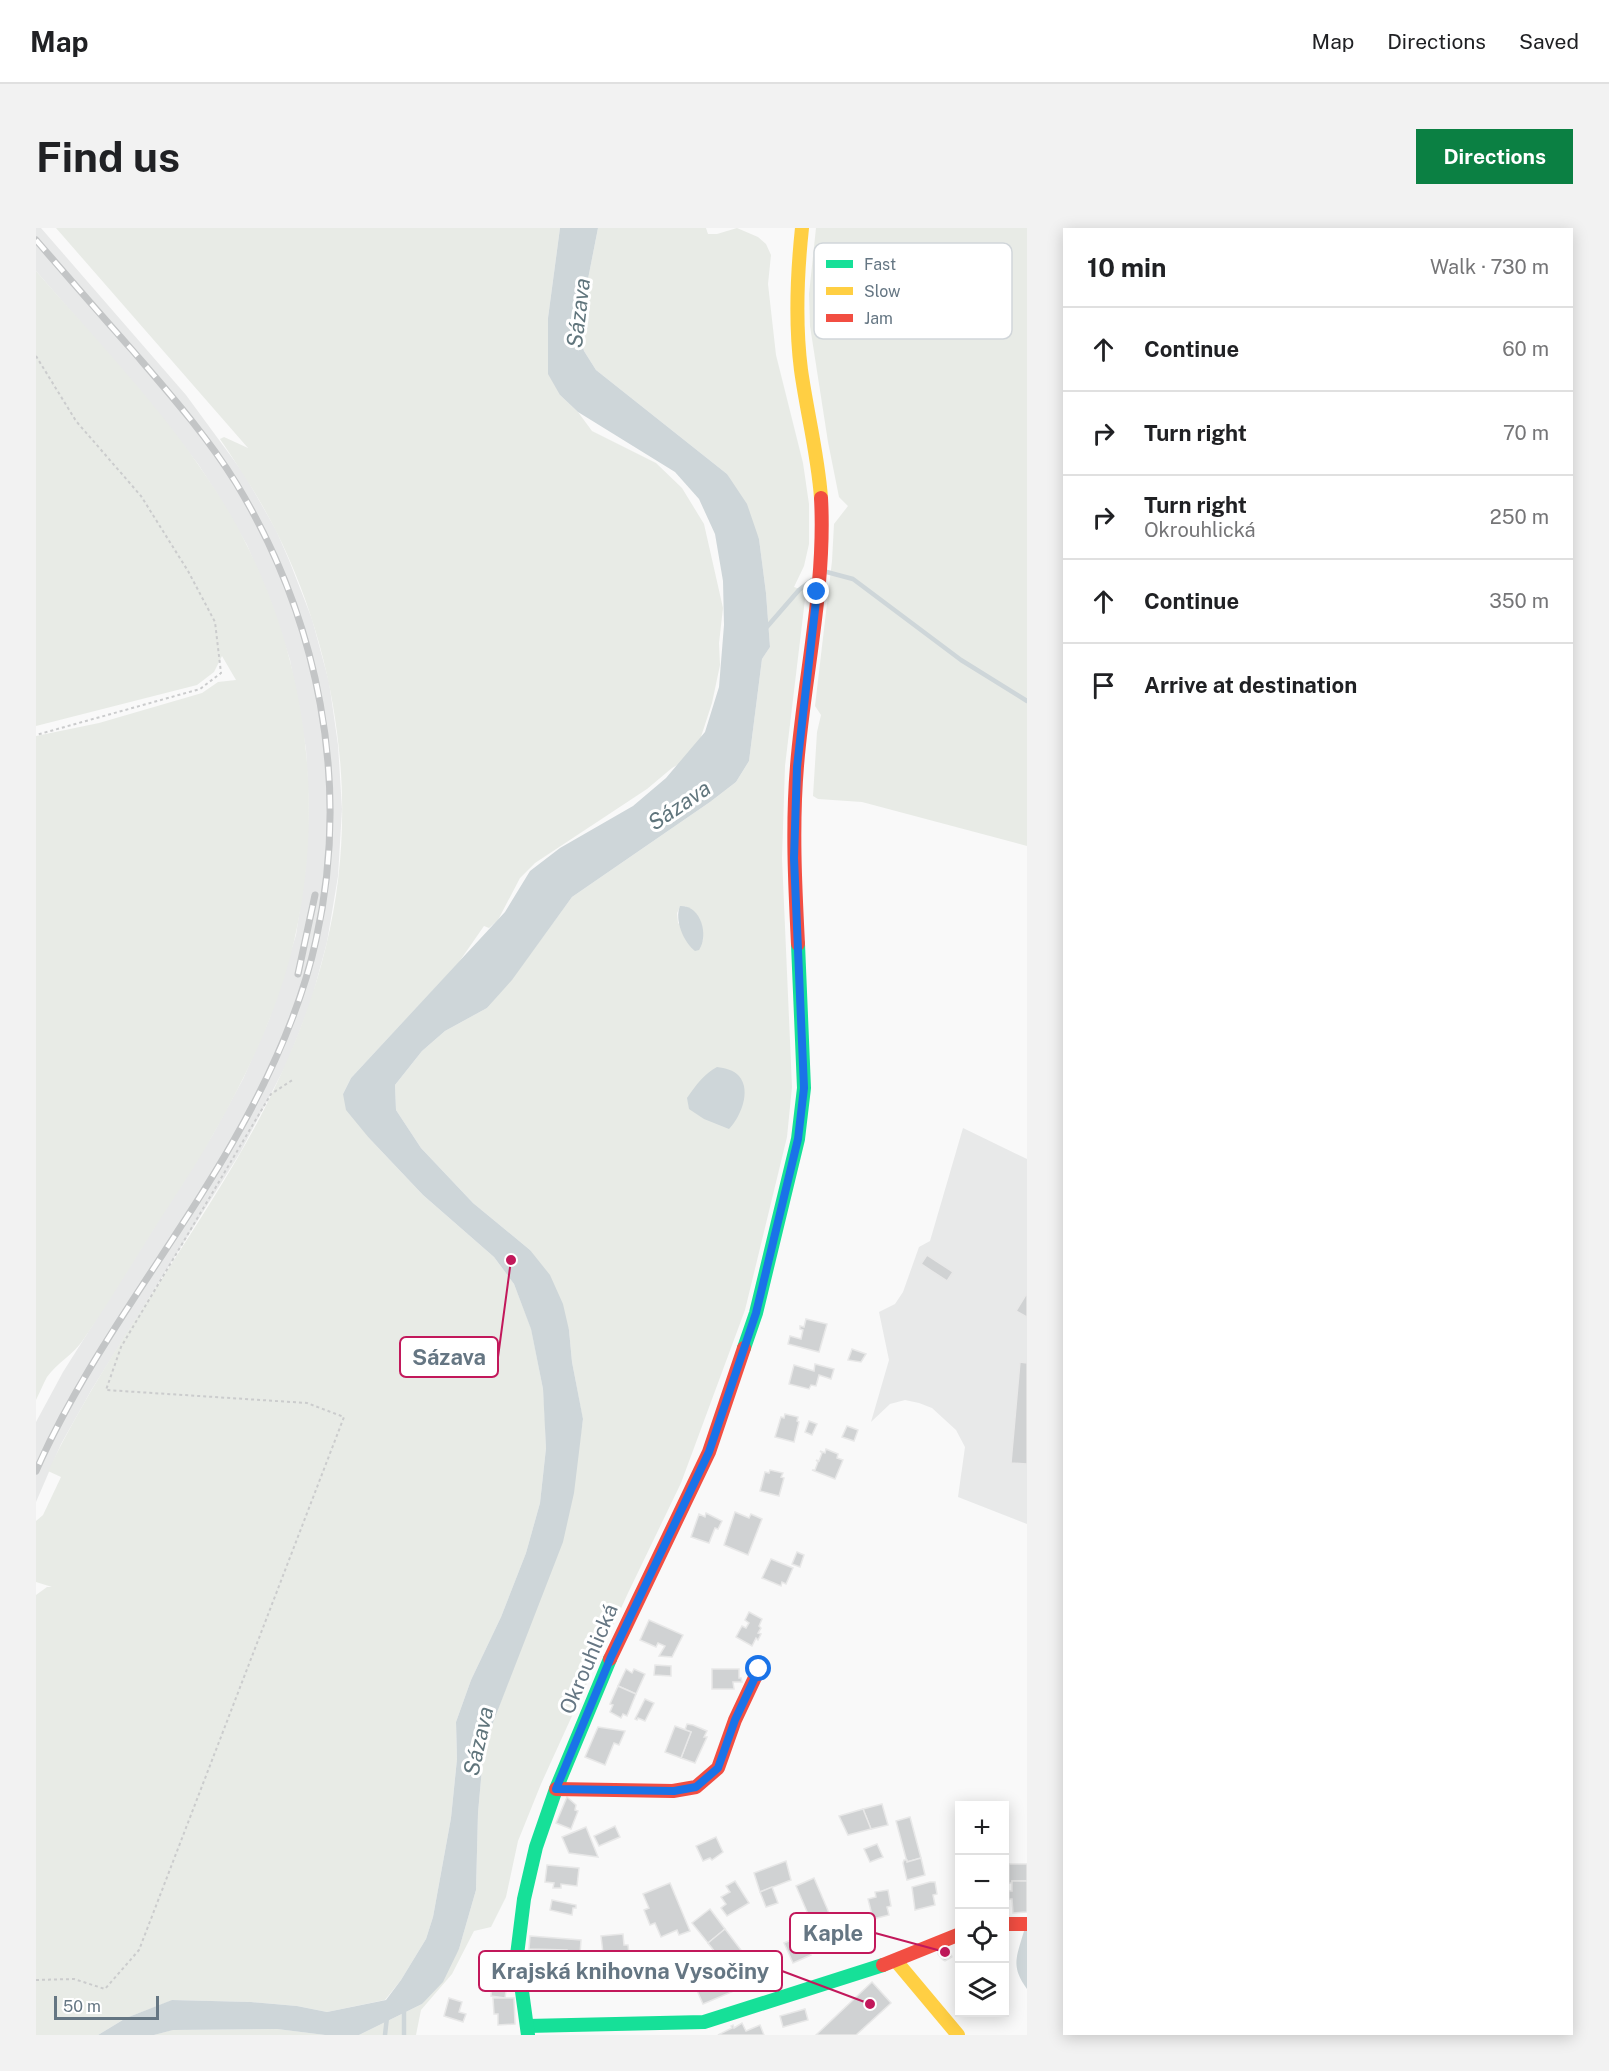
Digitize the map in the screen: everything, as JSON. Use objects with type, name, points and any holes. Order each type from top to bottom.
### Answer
[{"type":"main road","name":"Okrouhlická","points":[[527,2031],[518,1954],[524,1899],[536,1847],[556,1789],[611,1657],[709,1452],[756,1313],[798,1139],[804,1088],[794,858],[797,767],[821,560],[822,524],[820,489],[801,369],[797,309],[802,228]]},
{"type":"main road","points":[[556,1789],[674,1791],[696,1787],[718,1768],[735,1720],[759,1669]]},
{"type":"main road","points":[[1009,1924],[1027,1924]]},
{"type":"main road","points":[[527,2031],[704,2022],[896,1960],[955,1936]]},
{"type":"main road","points":[[896,1960],[958,2035]]},
{"type":"path","points":[[36,356],[76,421],[141,496],[188,571],[215,622],[221,673],[200,689],[36,735]]},
{"type":"path","points":[[36,1980],[74,1979],[105,1989],[139,1950],[345,1417],[307,1403],[106,1390],[121,1347],[271,1094],[294,1079]]},
{"type":"shaded area","points":[[36,228],[41,228],[186,395],[244,474],[276,530],[312,619],[329,682],[338,745],[342,809],[338,876],[327,942],[311,1002],[287,1063],[240,1153],[92,1389],[61,1444],[36,1502],[36,1422],[63,1372],[212,1136],[243,1079],[269,1020],[296,935],[305,873],[309,809],[306,749],[290,660],[271,602],[247,545],[198,464],[142,393],[36,271]]},
{"type":"shaded area","points":[[56,228],[560,228],[548,318],[560,395],[578,412],[592,431],[656,463],[682,488],[704,524],[723,608],[719,643],[720,665],[712,703],[698,746],[688,759],[535,863],[520,878],[498,920],[489,928],[484,926],[459,962],[351,1078],[343,1094],[369,1138],[423,1195],[494,1257],[514,1284],[531,1328],[543,1389],[546,1448],[540,1503],[526,1553],[501,1617],[471,1680],[456,1722],[457,1759],[451,1818],[433,1917],[426,1939],[401,1980],[385,2000],[327,2012],[297,2006],[251,2002],[173,2000],[126,2018],[98,2035],[36,2035],[36,1595],[47,1587],[52,1587],[36,1582],[36,1521],[43,1515],[61,1477],[48,1471],[71,1426],[96,1382],[231,1169],[267,1104],[297,1038],[320,969],[336,894],[341,841],[342,788],[337,734],[328,682],[315,630],[298,579],[270,519],[220,439],[224,437],[248,448]]},
{"type":"shaded area","points":[[598,228],[706,228],[708,234],[717,234],[737,228],[758,237],[766,244],[771,255],[768,284],[776,355],[803,463],[809,504],[809,544],[804,566],[794,587],[806,591],[785,766],[782,858],[792,1087],[787,1137],[745,1310],[681,1483],[541,1784],[518,1841],[506,1897],[491,1927],[474,1931],[452,1974],[421,2010],[416,2035],[359,2035],[422,2004],[459,1949],[476,1890],[478,1813],[484,1746],[543,1590],[578,1451],[583,1420],[572,1362],[569,1330],[530,1250],[473,1203],[421,1148],[396,1110],[395,1085],[422,1051],[445,1031],[487,1008],[512,979],[572,897],[736,782],[749,761],[762,659],[770,647],[759,539],[727,474],[596,370],[584,351],[578,330]],"holes":[[[685,906],[700,921],[703,941],[678,923],[677,913],[680,907]]]},
{"type":"shaded area","points":[[816,228],[1027,228],[1027,846],[862,802],[818,799],[813,796],[817,732],[821,715],[815,706],[832,561],[834,524],[848,506],[839,497],[810,326],[809,294],[814,247],[814,339],[1012,339],[1012,243],[814,243]]},
{"type":"shaded area","points":[[36,271],[175,433],[216,491],[245,541],[269,594],[287,649],[300,706],[307,763],[309,821],[305,880],[289,963],[272,1013],[251,1062],[206,1148],[106,1306],[79,1345],[47,1377],[36,1400],[36,736],[99,723],[202,693],[218,682],[236,680],[222,656],[214,672],[197,685],[36,726]]},
{"type":"shaded area","points":[[963,1128],[1027,1159],[1027,1524],[958,1497],[965,1447],[956,1430],[932,1408],[905,1400],[890,1404],[871,1422],[889,1360],[879,1312],[895,1304],[903,1292],[919,1247],[930,1241]]},
{"type":"shaded area","points":[[277,2029],[325,2035],[154,2035],[172,2030]]},
{"type":"water","points":[[560,228],[598,228],[578,330],[584,351],[596,370],[727,474],[747,504],[759,539],[770,647],[762,659],[749,761],[736,782],[572,897],[512,980],[487,1008],[445,1031],[422,1051],[395,1085],[396,1110],[421,1148],[473,1203],[530,1250],[550,1275],[563,1304],[569,1330],[572,1362],[583,1419],[574,1493],[563,1542],[484,1746],[478,1813],[476,1890],[459,1949],[443,1982],[422,2004],[359,2035],[325,2035],[277,2029],[173,2030],[154,2035],[98,2035],[126,2018],[172,2000],[251,2002],[297,2006],[327,2012],[386,2000],[426,1939],[433,1917],[451,1818],[457,1759],[456,1722],[471,1680],[501,1617],[526,1553],[540,1503],[546,1448],[543,1389],[531,1329],[514,1284],[494,1257],[423,1195],[369,1138],[346,1110],[343,1094],[351,1078],[505,912],[530,871],[560,848],[633,806],[666,778],[705,732],[719,687],[724,625],[723,581],[715,534],[699,499],[675,472],[578,412],[560,395],[548,374],[548,318]]},
{"type":"water","points":[[680,906],[693,910],[701,922],[703,937],[699,950],[695,951],[691,947],[681,931],[678,918]]},
{"type":"water","points":[[717,1067],[737,1074],[743,1082],[743,1104],[729,1129],[704,1119],[689,1109],[687,1098],[704,1076]]},
{"type":"water","points":[[1024,1931],[1027,1931],[1027,1989],[1018,1974],[1016,1961]]},
{"type":"building","points":[[927,1255],[953,1272],[947,1281],[921,1264]]},
{"type":"building","points":[[1027,1293],[1027,1317],[1016,1311]]},
{"type":"building","points":[[806,1319],[827,1324],[819,1352],[788,1344],[790,1336],[801,1339],[803,1330],[800,1326],[804,1327]]},
{"type":"building","points":[[852,1349],[866,1354],[861,1362],[848,1360]]},
{"type":"building","points":[[1020,1362],[1027,1363],[1027,1464],[1011,1463]]},
{"type":"building","points":[[815,1364],[834,1369],[831,1379],[819,1375],[816,1386],[811,1385],[809,1389],[789,1384],[794,1365],[814,1371]]},
{"type":"building","points":[[785,1414],[798,1417],[794,1442],[775,1437],[781,1417],[784,1418]]},
{"type":"building","points":[[809,1421],[817,1424],[812,1435],[805,1432]]},
{"type":"building","points":[[847,1426],[858,1430],[854,1441],[842,1437]]},
{"type":"building","points":[[826,1449],[838,1454],[837,1458],[843,1460],[835,1479],[812,1470],[815,1470],[818,1462],[816,1460],[819,1461],[822,1453],[820,1451],[825,1453]]},
{"type":"building","points":[[770,1470],[783,1473],[781,1477],[784,1478],[779,1496],[760,1491],[765,1472],[769,1473]]},
{"type":"building","points":[[735,1512],[749,1518],[751,1514],[762,1519],[748,1555],[724,1545]]},
{"type":"building","points":[[706,1513],[722,1521],[718,1529],[715,1528],[709,1543],[691,1537],[699,1514],[705,1517]]},
{"type":"building","points":[[797,1552],[804,1555],[800,1567],[792,1564]]},
{"type":"building","points":[[771,1559],[793,1568],[786,1584],[782,1582],[781,1586],[762,1578]]},
{"type":"building","points":[[749,1612],[762,1619],[758,1633],[761,1634],[752,1646],[736,1637],[742,1626],[746,1628],[749,1623],[745,1620]]},
{"type":"building","points":[[649,1620],[683,1635],[672,1657],[659,1656],[665,1646],[658,1643],[656,1647],[640,1640]]},
{"type":"building","points":[[655,1665],[671,1666],[671,1676],[654,1675]]},
{"type":"building","points":[[626,1669],[632,1673],[634,1669],[645,1674],[636,1694],[618,1686]]},
{"type":"building","points":[[712,1669],[739,1669],[739,1678],[742,1682],[733,1682],[734,1689],[712,1689]]},
{"type":"building","points":[[618,1686],[636,1694],[627,1716],[623,1714],[621,1718],[610,1712],[613,1705],[610,1704]]},
{"type":"building","points":[[645,1699],[654,1703],[645,1721],[638,1718],[637,1720],[635,1719]]},
{"type":"building","points":[[687,1724],[707,1731],[704,1737],[707,1737],[695,1763],[681,1758],[691,1732],[685,1730]]},
{"type":"building","points":[[675,1726],[691,1732],[681,1758],[665,1752]]},
{"type":"building","points":[[598,1727],[625,1731],[619,1745],[614,1743],[605,1765],[585,1757]]},
{"type":"building","points":[[567,1797],[576,1805],[575,1810],[578,1811],[571,1829],[556,1823]]},
{"type":"building","points":[[882,1804],[888,1825],[871,1829],[863,1809]]},
{"type":"building","points":[[863,1809],[871,1829],[848,1835],[839,1816]]},
{"type":"building","points":[[910,1817],[921,1858],[907,1862],[896,1821]]},
{"type":"building","points":[[615,1826],[620,1837],[599,1846],[594,1836]]},
{"type":"building","points":[[586,1827],[598,1857],[569,1853],[562,1837]]},
{"type":"building","points":[[716,1837],[723,1852],[712,1860],[710,1858],[703,1861],[696,1846]]},
{"type":"building","points":[[877,1844],[883,1857],[870,1862],[864,1849]]},
{"type":"building","points":[[921,1858],[925,1875],[907,1880],[904,1860],[907,1862]]},
{"type":"building","points":[[786,1861],[791,1880],[760,1892],[754,1873]]},
{"type":"building","points":[[1009,1864],[1027,1864],[1027,1881],[1009,1883]]},
{"type":"building","points":[[547,1865],[579,1868],[577,1886],[561,1884],[561,1888],[553,1888],[554,1883],[545,1882]]},
{"type":"building","points":[[814,1878],[829,1913],[811,1921],[796,1886]]},
{"type":"building","points":[[735,1881],[749,1903],[727,1916],[721,1908],[726,1904],[721,1897],[730,1892],[726,1886]]},
{"type":"building","points":[[1012,1881],[1027,1881],[1027,1912],[1013,1913],[1012,1899],[1009,1899],[1009,1891],[1012,1891]]},
{"type":"building","points":[[935,1882],[937,1894],[933,1895],[935,1905],[915,1910],[912,1887]]},
{"type":"building","points":[[670,1883],[690,1931],[679,1935],[677,1930],[661,1937],[655,1923],[650,1925],[644,1910],[649,1908],[643,1894]]},
{"type":"building","points":[[772,1887],[778,1903],[766,1907],[760,1892]]},
{"type":"building","points":[[888,1890],[891,1906],[887,1907],[889,1915],[873,1919],[868,1899],[876,1897],[875,1892]]},
{"type":"building","points":[[552,1900],[576,1905],[576,1908],[573,1908],[572,1915],[550,1910]]},
{"type":"building","points":[[710,1909],[725,1929],[708,1943],[692,1923]]},
{"type":"building","points":[[829,1913],[839,1937],[821,1944],[811,1921]]},
{"type":"building","points":[[725,1929],[753,1966],[735,1978],[708,1943]]},
{"type":"building","points":[[623,1934],[624,1945],[628,1945],[629,1954],[625,1955],[626,1959],[604,1962],[601,1936]]},
{"type":"building","points":[[802,1935],[811,1955],[793,1963],[784,1943]]},
{"type":"building","points":[[530,1936],[581,1940],[579,1968],[565,1967],[567,1950],[529,1949]]},
{"type":"building","points":[[948,1947],[952,1957],[945,1961],[938,1954],[939,1951]]},
{"type":"building","points":[[494,1966],[508,1968],[507,1984],[511,1984],[510,1991],[506,1991],[505,1998],[491,1996]]},
{"type":"building","points":[[714,1978],[727,1980],[734,1991],[703,2004],[695,1986]]},
{"type":"building","points":[[872,1982],[891,2003],[856,2035],[816,2035]]},
{"type":"building","points":[[449,1998],[462,2002],[459,2012],[466,2014],[463,2022],[444,2016]]},
{"type":"building","points":[[493,1998],[514,1998],[515,2024],[498,2025],[498,2014],[494,2014]]},
{"type":"building","points":[[805,2009],[808,2020],[783,2027],[780,2016]]},
{"type":"building","points":[[742,2023],[746,2031],[760,2025],[764,2035],[718,2035],[732,2028],[733,2025],[734,2028]]},
{"type":"waterway","points":[[823,571],[853,579],[961,660],[1027,701]]},
{"type":"waterway","points":[[766,628],[799,590],[812,580]]},
{"type":"waterway","points":[[404,2008],[404,2035]]},
{"type":"waterway","points":[[385,2035],[387,2017]]},
{"type":"railway","points":[[36,240],[147,367],[200,432],[236,483],[265,536],[288,590],[307,646],[320,704],[328,763],[330,822],[326,881],[316,940],[295,1011],[277,1056],[219,1166],[82,1381],[36,1471]]},
{"type":"railway","points":[[298,974],[315,895]]},
{"type":"traffic: fast","points":[[744,1348],[756,1313],[798,1139],[804,1088],[798,944]]},
{"type":"traffic: fast","points":[[528,2035],[517,1955],[524,1899],[536,1847],[556,1789],[610,1659]]},
{"type":"traffic: fast","points":[[527,2026],[704,2022],[883,1965]]},
{"type":"traffic: slow","points":[[802,228],[797,299],[799,352],[821,498]]},
{"type":"traffic: slow","points":[[896,1961],[958,2035]]},
{"type":"traffic: jam","points":[[798,944],[794,855],[795,788],[820,565],[821,498]]},
{"type":"traffic: jam","points":[[610,1659],[709,1452],[744,1348]]},
{"type":"traffic: jam","points":[[556,1789],[673,1791],[696,1787],[718,1768],[735,1720],[759,1669]]},
{"type":"traffic: jam","points":[[1009,1924],[1027,1924]]},
{"type":"traffic: jam","points":[[883,1965],[955,1936]]},
{"type":"place","name":"Sázava","points":[[511,1260]]},
{"type":"place","name":"Kaple","points":[[945,1952]]},
{"type":"place","name":"Krajská knihovna Vysočiny","points":[[870,2004]]},
{"type":"route","points":[[759,1669],[735,1720],[718,1768],[696,1787],[674,1791],[556,1789],[611,1657],[709,1452],[756,1313],[798,1139],[804,1088],[794,858],[797,767],[817,592]]}]
